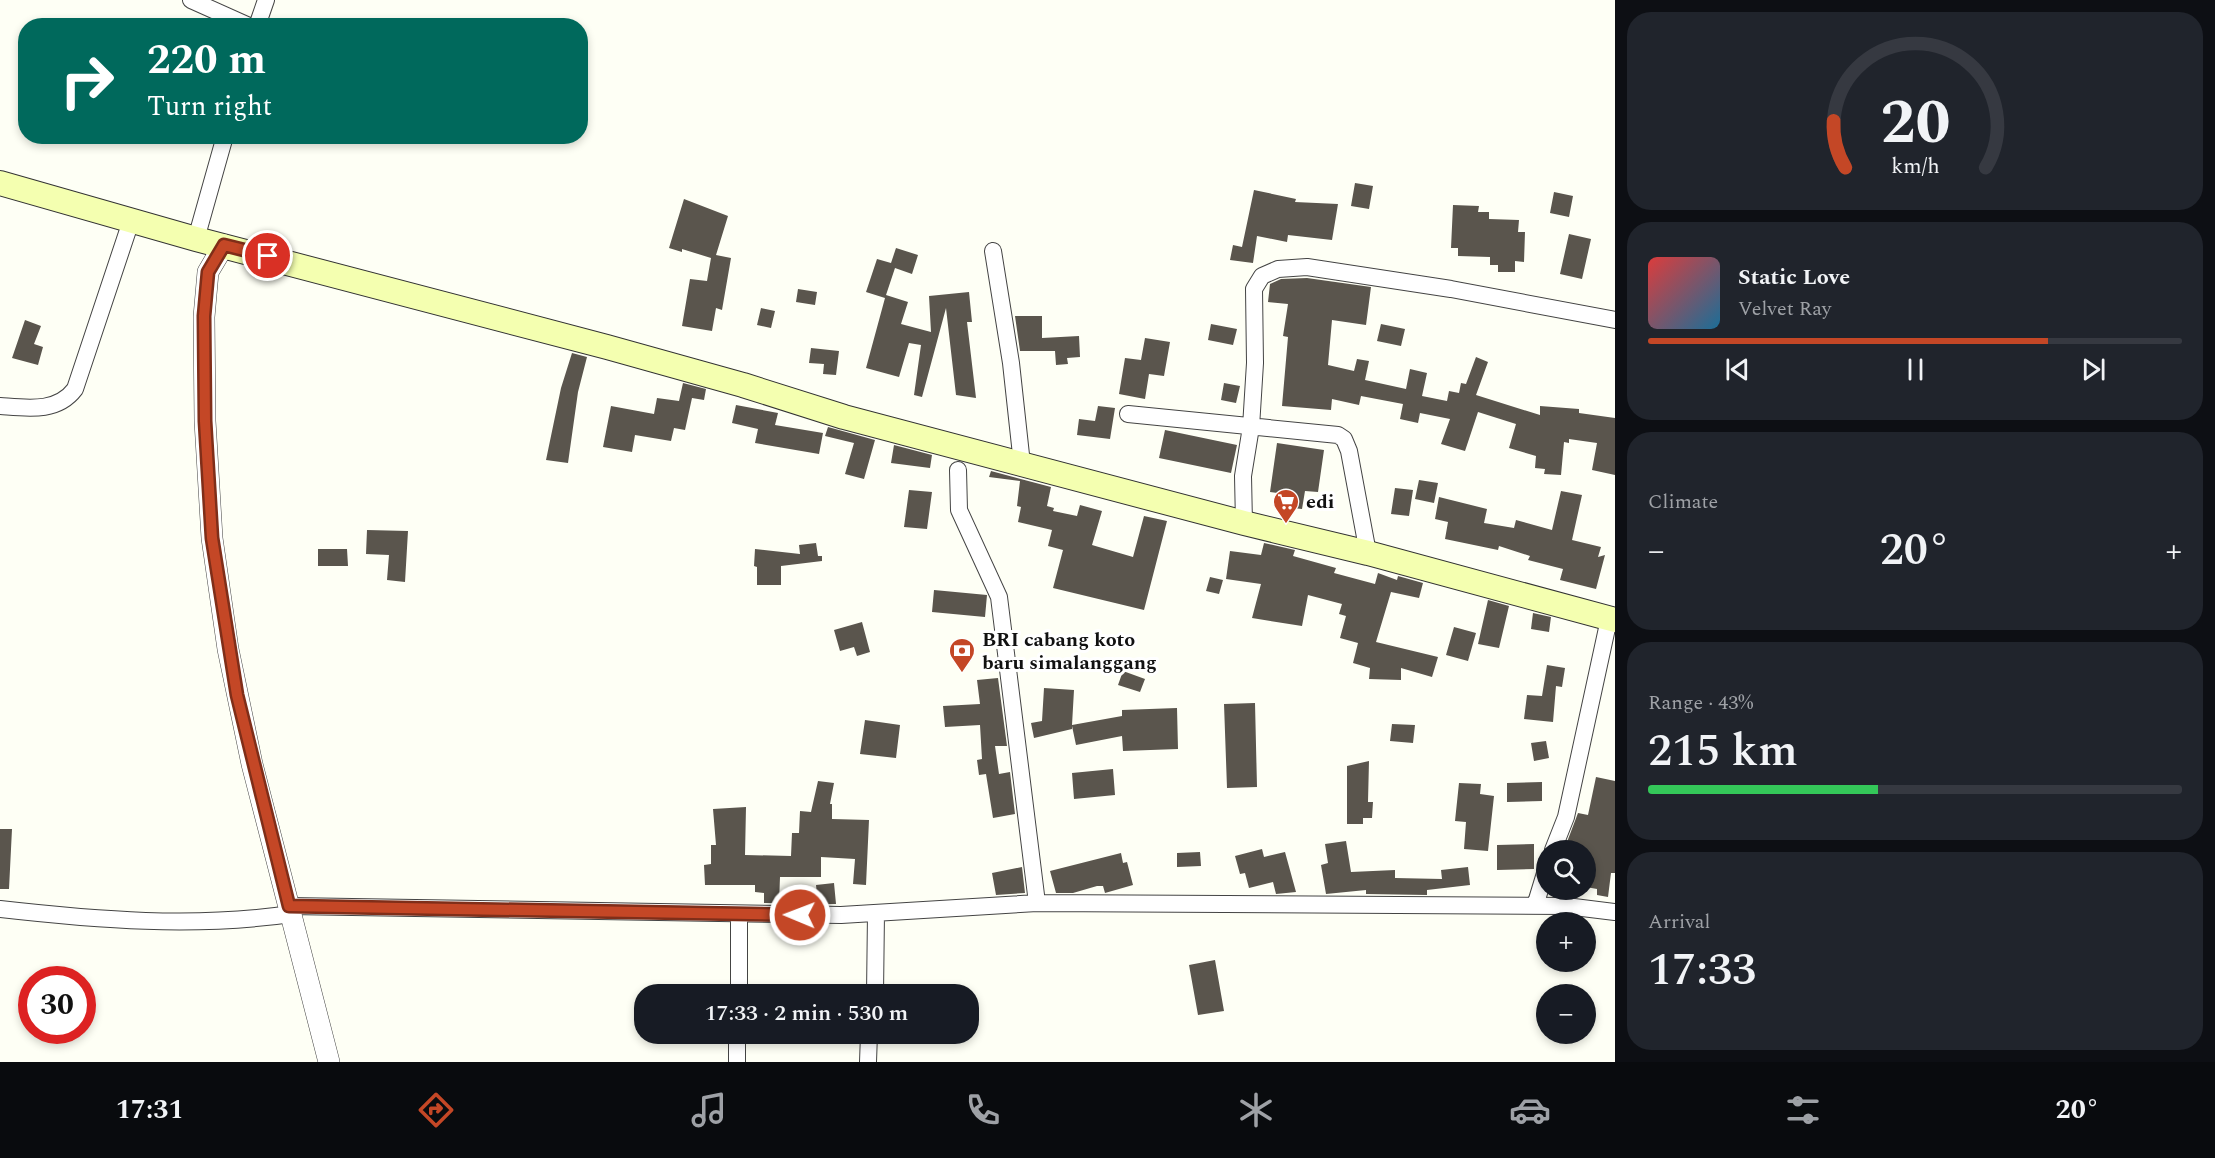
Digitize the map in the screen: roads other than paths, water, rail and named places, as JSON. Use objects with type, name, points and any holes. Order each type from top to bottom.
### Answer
[{"type":"main road","points":[[0,183],[196,239],[607,347],[964,462],[1022,464],[1244,523],[1368,553],[1612,620]]},
{"type":"street","points":[[191,0],[231,18]]},
{"type":"street","points":[[260,18],[266,0]]},
{"type":"street","points":[[196,239],[223,144]]},
{"type":"street","points":[[0,406],[32,408],[53,406],[71,394],[83,371],[131,221]]},
{"type":"street","points":[[224,245],[208,272],[204,316],[205,421],[212,538],[237,695],[329,1062]]},
{"type":"street","points":[[993,251],[1011,363],[1022,464]]},
{"type":"street","points":[[1244,523],[1243,476],[1251,427],[1255,363],[1254,289],[1262,276],[1278,269],[1318,269],[1451,289],[1615,320]]},
{"type":"street","points":[[1128,414],[1251,427],[1330,432],[1344,439],[1349,451],[1368,553]]},
{"type":"street","points":[[964,462],[959,510],[999,597],[1037,903]]},
{"type":"street","points":[[1558,840],[1566,817],[1612,620]]},
{"type":"street","points":[[1535,906],[1537,900]]},
{"type":"street","points":[[0,909],[76,917],[210,923],[290,910],[876,913],[1037,903],[1535,906],[1615,912]]},
{"type":"street","points":[[875,984],[876,913]]},
{"type":"street","points":[[739,914],[739,984]]},
{"type":"street","points":[[737,1044],[737,1062]]},
{"type":"street","points":[[868,1062],[869,1044]]},
{"type":"place","name":"edi","points":[[1286,525]]},
{"type":"place","name":"BRI cabang koto baru simalanggang","points":[[962,674]]}]
